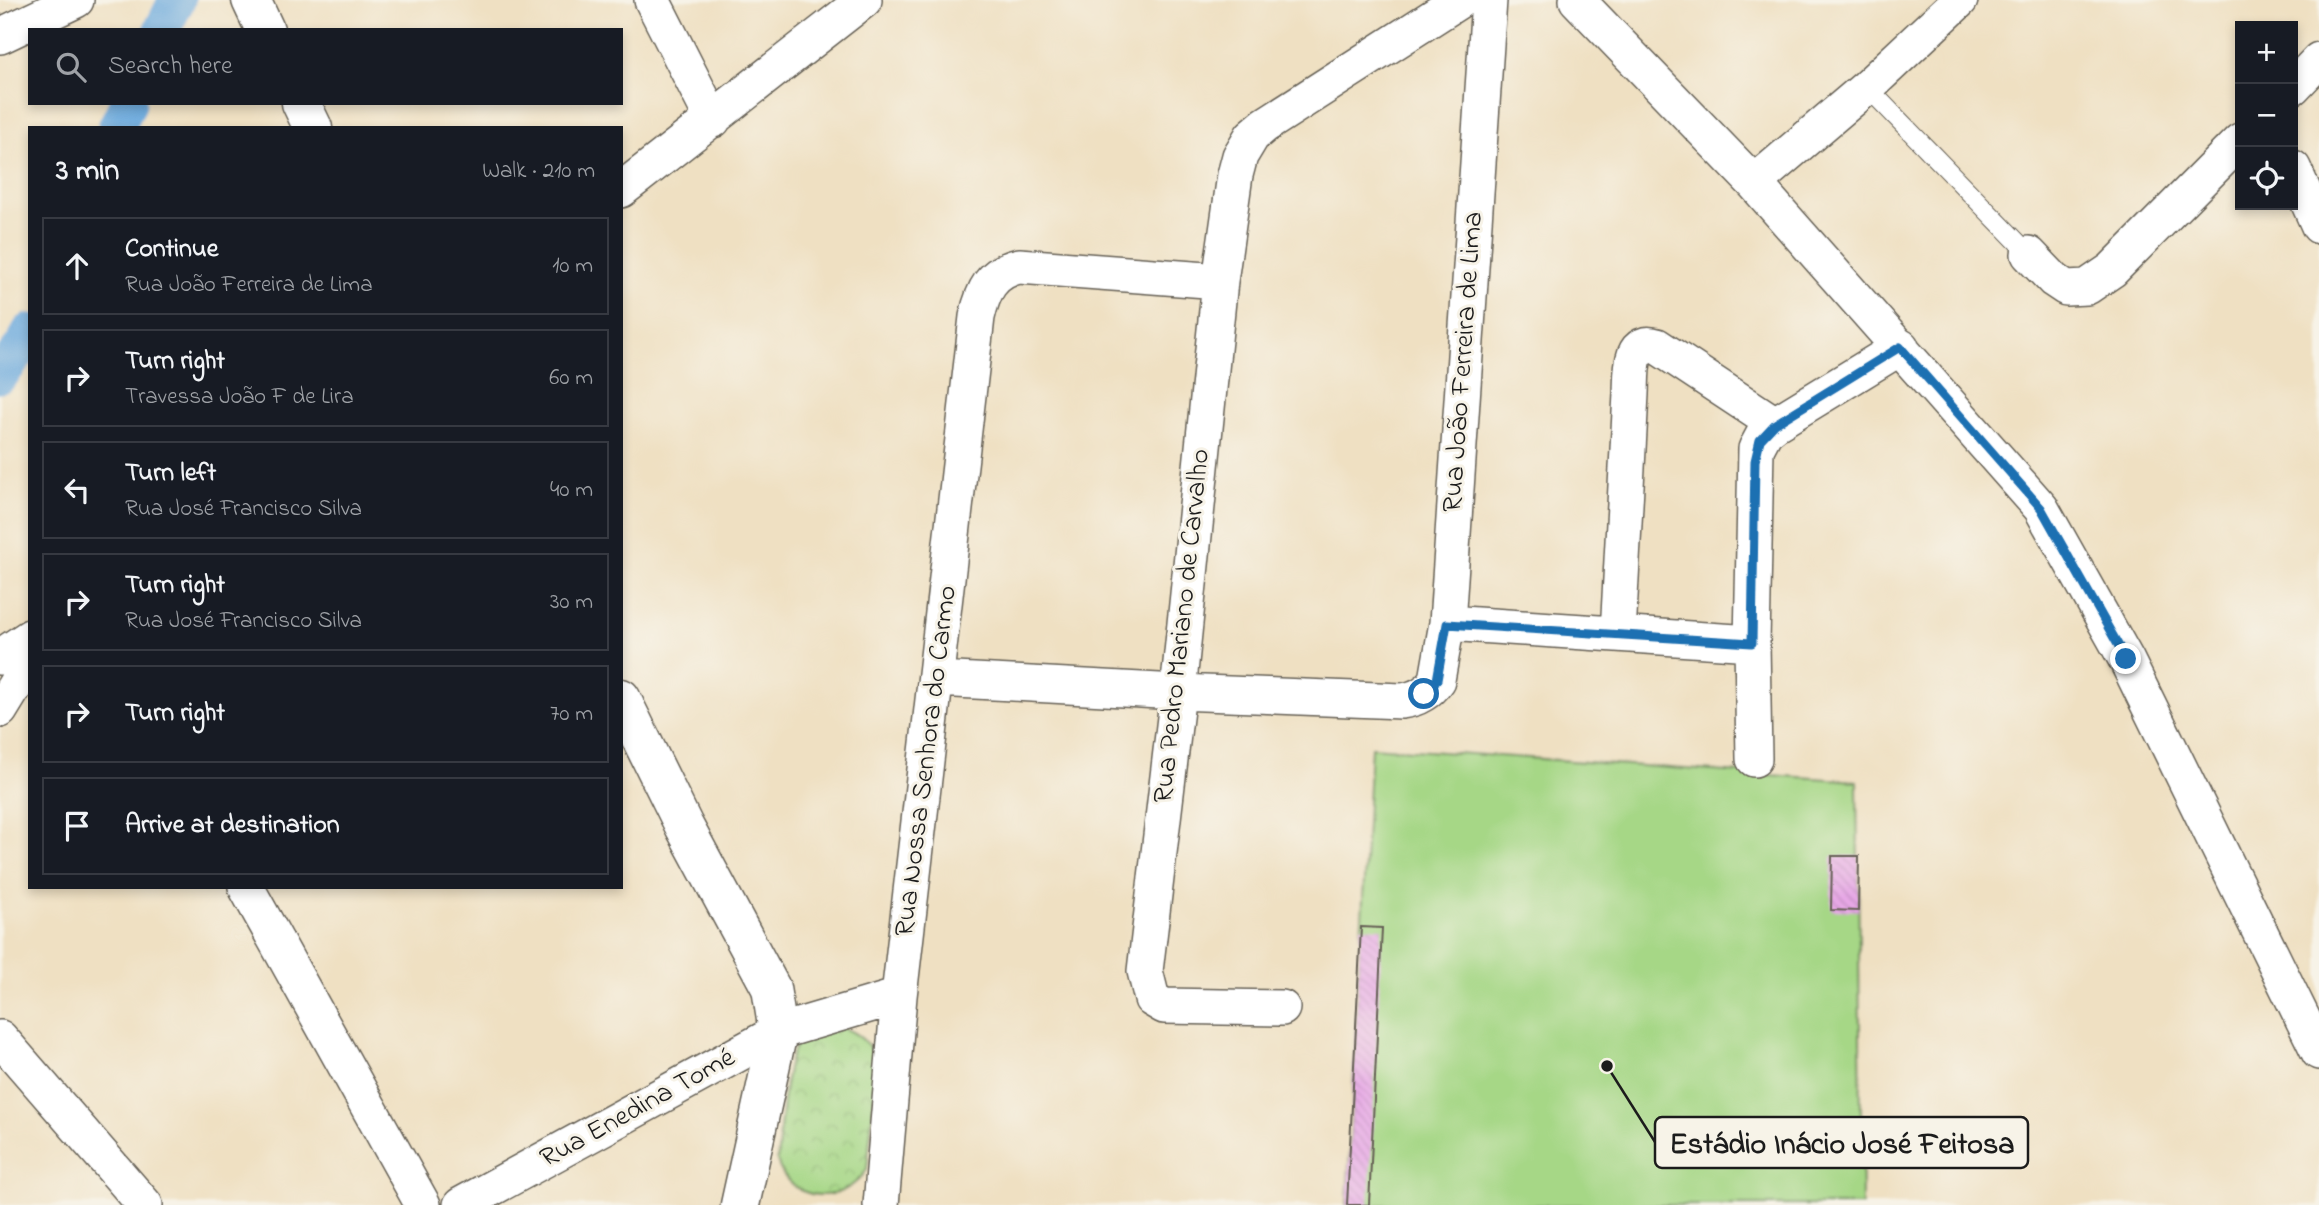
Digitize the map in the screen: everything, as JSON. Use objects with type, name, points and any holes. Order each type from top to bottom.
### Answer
[{"type":"main road","points":[[251,0],[264,28]]},
{"type":"main road","points":[[302,105],[312,126]]},
{"type":"main road","points":[[623,702],[684,826],[771,988],[778,1032],[740,1205]]},
{"type":"street","points":[[0,36],[76,0]]},
{"type":"street","points":[[652,0],[713,120]]},
{"type":"street","points":[[623,188],[864,0]]},
{"type":"street","name":"Rua Pedro Mariano de Carvalho","points":[[1282,1008],[1164,1006],[1152,999],[1145,971],[1178,692],[1220,281],[1235,175],[1240,156],[1252,136],[1265,125],[1461,0]]},
{"type":"street","name":"Rua João Ferreira de Lima","points":[[1178,692],[1402,701],[1424,694],[1437,680],[1447,624],[1489,0]]},
{"type":"street","points":[[1577,0],[1754,183],[2041,508],[2126,659],[2319,1052]]},
{"type":"street","points":[[1754,183],[1867,87],[1960,0]]},
{"type":"street","points":[[2296,84],[2319,60]]},
{"type":"street","points":[[2029,254],[2054,280],[2066,288],[2087,287],[2112,270],[2235,146]]},
{"type":"street","points":[[2298,179],[2319,226]]},
{"type":"street","name":"Rua Nossa Senhora do Carmo","points":[[881,1205],[899,996],[977,317],[982,294],[989,283],[1006,269],[1019,266],[1220,281]]},
{"type":"street","points":[[1618,634],[1631,394],[1634,358],[1638,347],[1645,344],[1657,346],[1775,424]]},
{"type":"street","points":[[1754,759],[1752,643],[1755,461],[1760,440],[1775,424],[1900,347]]},
{"type":"street","points":[[1447,624],[1752,643]]},
{"type":"street","points":[[0,657],[28,638]]},
{"type":"street","points":[[0,710],[28,664]]},
{"type":"street","points":[[937,679],[1178,692]]},
{"type":"street","points":[[247,889],[423,1205]]},
{"type":"street","name":"Rua Enedina Tomé","points":[[461,1205],[778,1032],[899,996]]},
{"type":"street","points":[[0,1038],[145,1205]]},
{"type":"lane","points":[[1867,87],[2029,254]]},
{"type":"green space","points":[[1371,747],[1857,781],[1862,1205],[1347,1205]]},
{"type":"green space","points":[[844,1028],[866,1043],[875,1061],[876,1083],[867,1169],[846,1189],[819,1195],[794,1186],[777,1161],[786,1080],[793,1051],[798,1043]]},
{"type":"building","points":[[1832,856],[1859,856],[1858,911],[1831,910]]},
{"type":"building","points":[[1361,927],[1382,928],[1369,1205],[1347,1205]]},
{"type":"waterway","points":[[163,28],[177,0]]},
{"type":"waterway","points":[[117,126],[127,105]]},
{"type":"waterway","points":[[0,375],[28,336]]},
{"type":"place","name":"Estádio Inácio José Feitosa","points":[[1607,1066]]},
{"type":"route","points":[[1424,694],[1437,680],[1447,624],[1752,643],[1755,461],[1760,440],[1775,424],[1900,347],[2041,508],[2126,659]]}]
